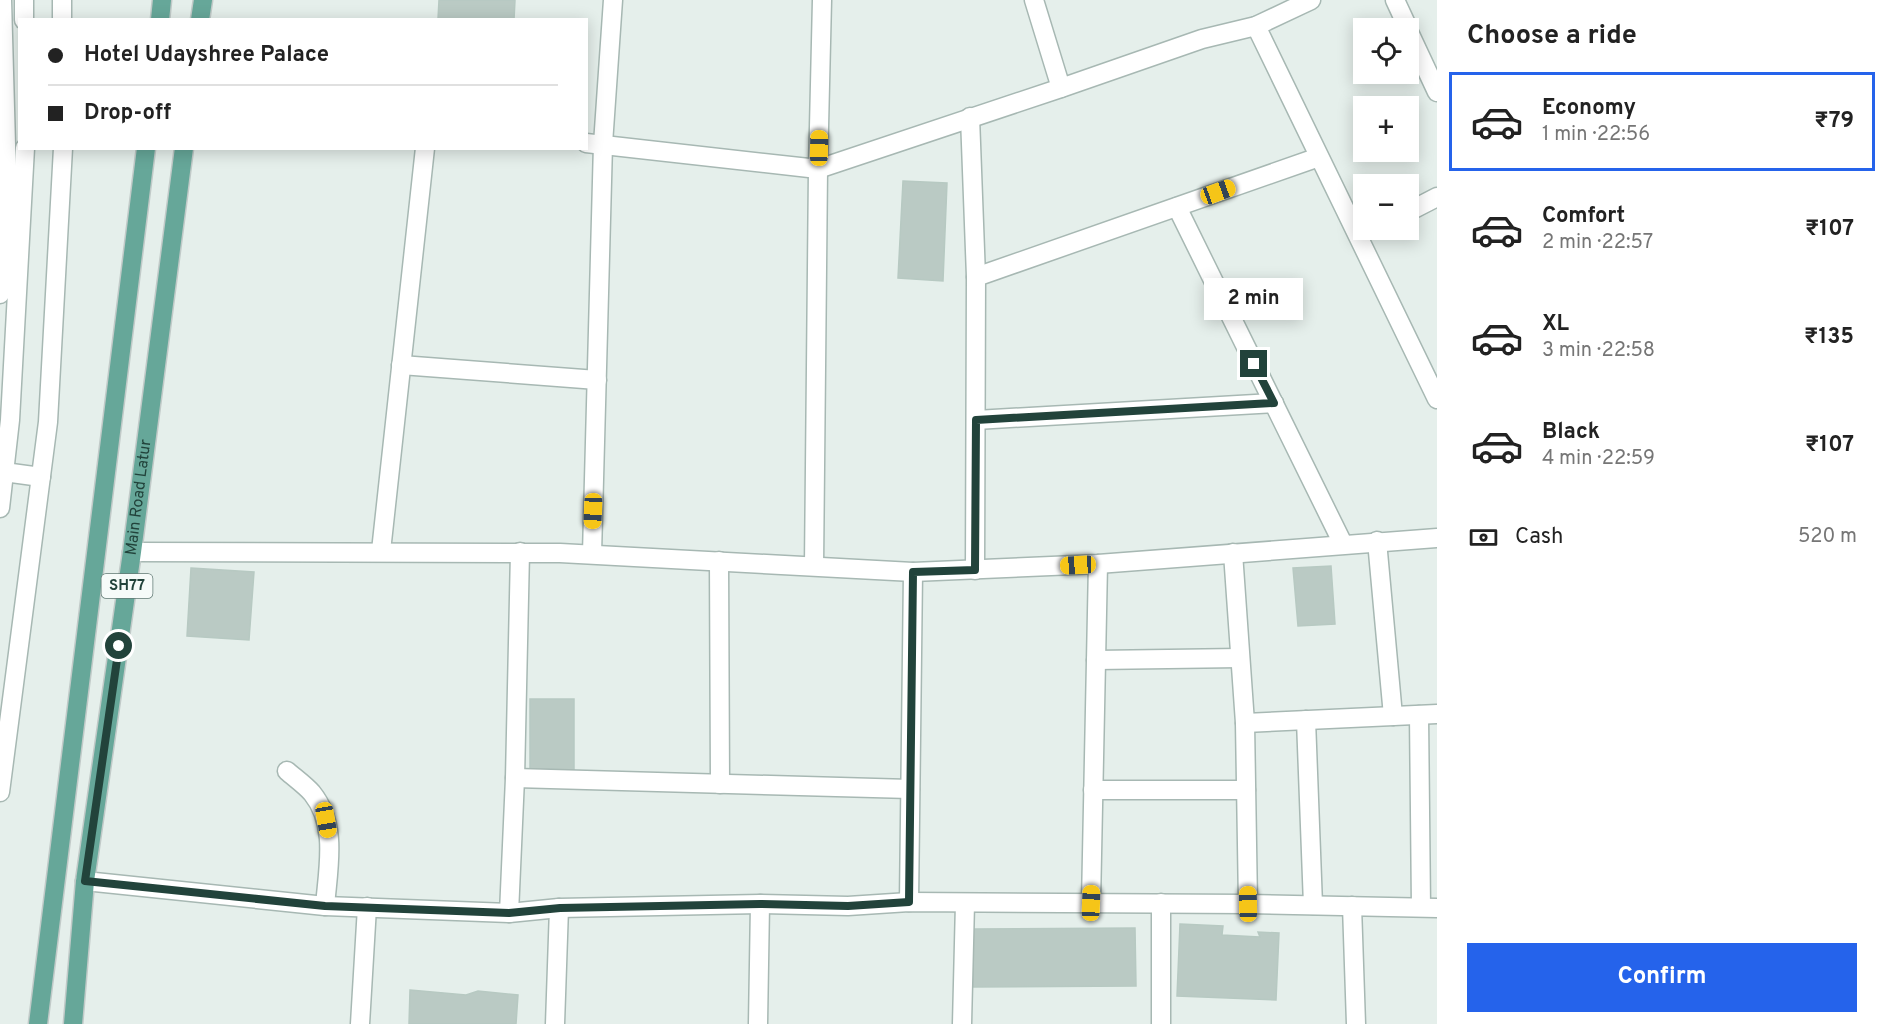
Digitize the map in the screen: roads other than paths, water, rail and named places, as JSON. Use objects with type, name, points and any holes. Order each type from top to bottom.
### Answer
[{"type":"main road","points":[[160,18],[162,0]]},
{"type":"main road","points":[[200,18],[203,0]]},
{"type":"main road","name":"SH77","points":[[38,1024],[146,150]]},
{"type":"main road","name":"Main Road Latur","points":[[72,1024],[85,881],[132,552],[184,150]]},
{"type":"street","points":[[0,508],[10,420],[13,146],[2,0]]},
{"type":"street","points":[[24,0],[24,18]]},
{"type":"street","points":[[62,0],[62,18]]},
{"type":"street","points":[[592,554],[597,380],[595,144],[613,0]]},
{"type":"street","points":[[814,567],[822,0]]},
{"type":"street","points":[[1034,0],[1061,88]]},
{"type":"street","points":[[595,144],[818,169],[1202,39],[1256,26],[1311,0]]},
{"type":"street","points":[[1395,0],[1403,18]]},
{"type":"street","points":[[1256,26],[1353,226]]},
{"type":"street","points":[[1419,53],[1437,92]]},
{"type":"street","points":[[970,117],[976,277],[975,570]]},
{"type":"street","points":[[0,294],[7,181],[13,146]]},
{"type":"street","points":[[0,792],[48,422],[63,150]]},
{"type":"street","points":[[381,551],[425,150]]},
{"type":"street","points":[[976,277],[1319,157]]},
{"type":"street","points":[[1419,206],[1437,197]]},
{"type":"street","points":[[1177,207],[1343,544]]},
{"type":"street","points":[[1360,240],[1437,399]]},
{"type":"street","points":[[401,365],[597,380]]},
{"type":"street","points":[[976,420],[1274,403]]},
{"type":"street","points":[[4,472],[41,477]]},
{"type":"street","points":[[132,552],[520,552],[913,572],[1098,564],[1437,538]]},
{"type":"street","points":[[1377,541],[1393,716]]},
{"type":"street","points":[[509,913],[515,778],[520,552]]},
{"type":"street","points":[[1233,553],[1245,723],[1248,904]]},
{"type":"street","points":[[719,561],[720,784]]},
{"type":"street","points":[[1091,903],[1098,564]]},
{"type":"street","points":[[909,902],[913,572]]},
{"type":"street","points":[[1096,660],[1240,658]]},
{"type":"street","points":[[85,881],[325,906],[509,913],[560,908],[760,904],[848,906],[909,902],[1429,907],[1428,714],[1245,723]]},
{"type":"street","points":[[1306,720],[1313,905]]},
{"type":"street","points":[[288,771],[311,792],[326,820],[330,850],[325,906]]},
{"type":"street","points":[[515,778],[910,789]]},
{"type":"street","points":[[1094,790],[1246,790]]},
{"type":"street","points":[[962,1024],[965,903]]},
{"type":"street","points":[[1161,903],[1161,1024]]},
{"type":"street","points":[[758,1024],[760,904]]},
{"type":"street","points":[[1352,906],[1356,1024]]},
{"type":"street","points":[[360,1024],[367,907]]},
{"type":"street","points":[[555,1024],[560,908]]}]
